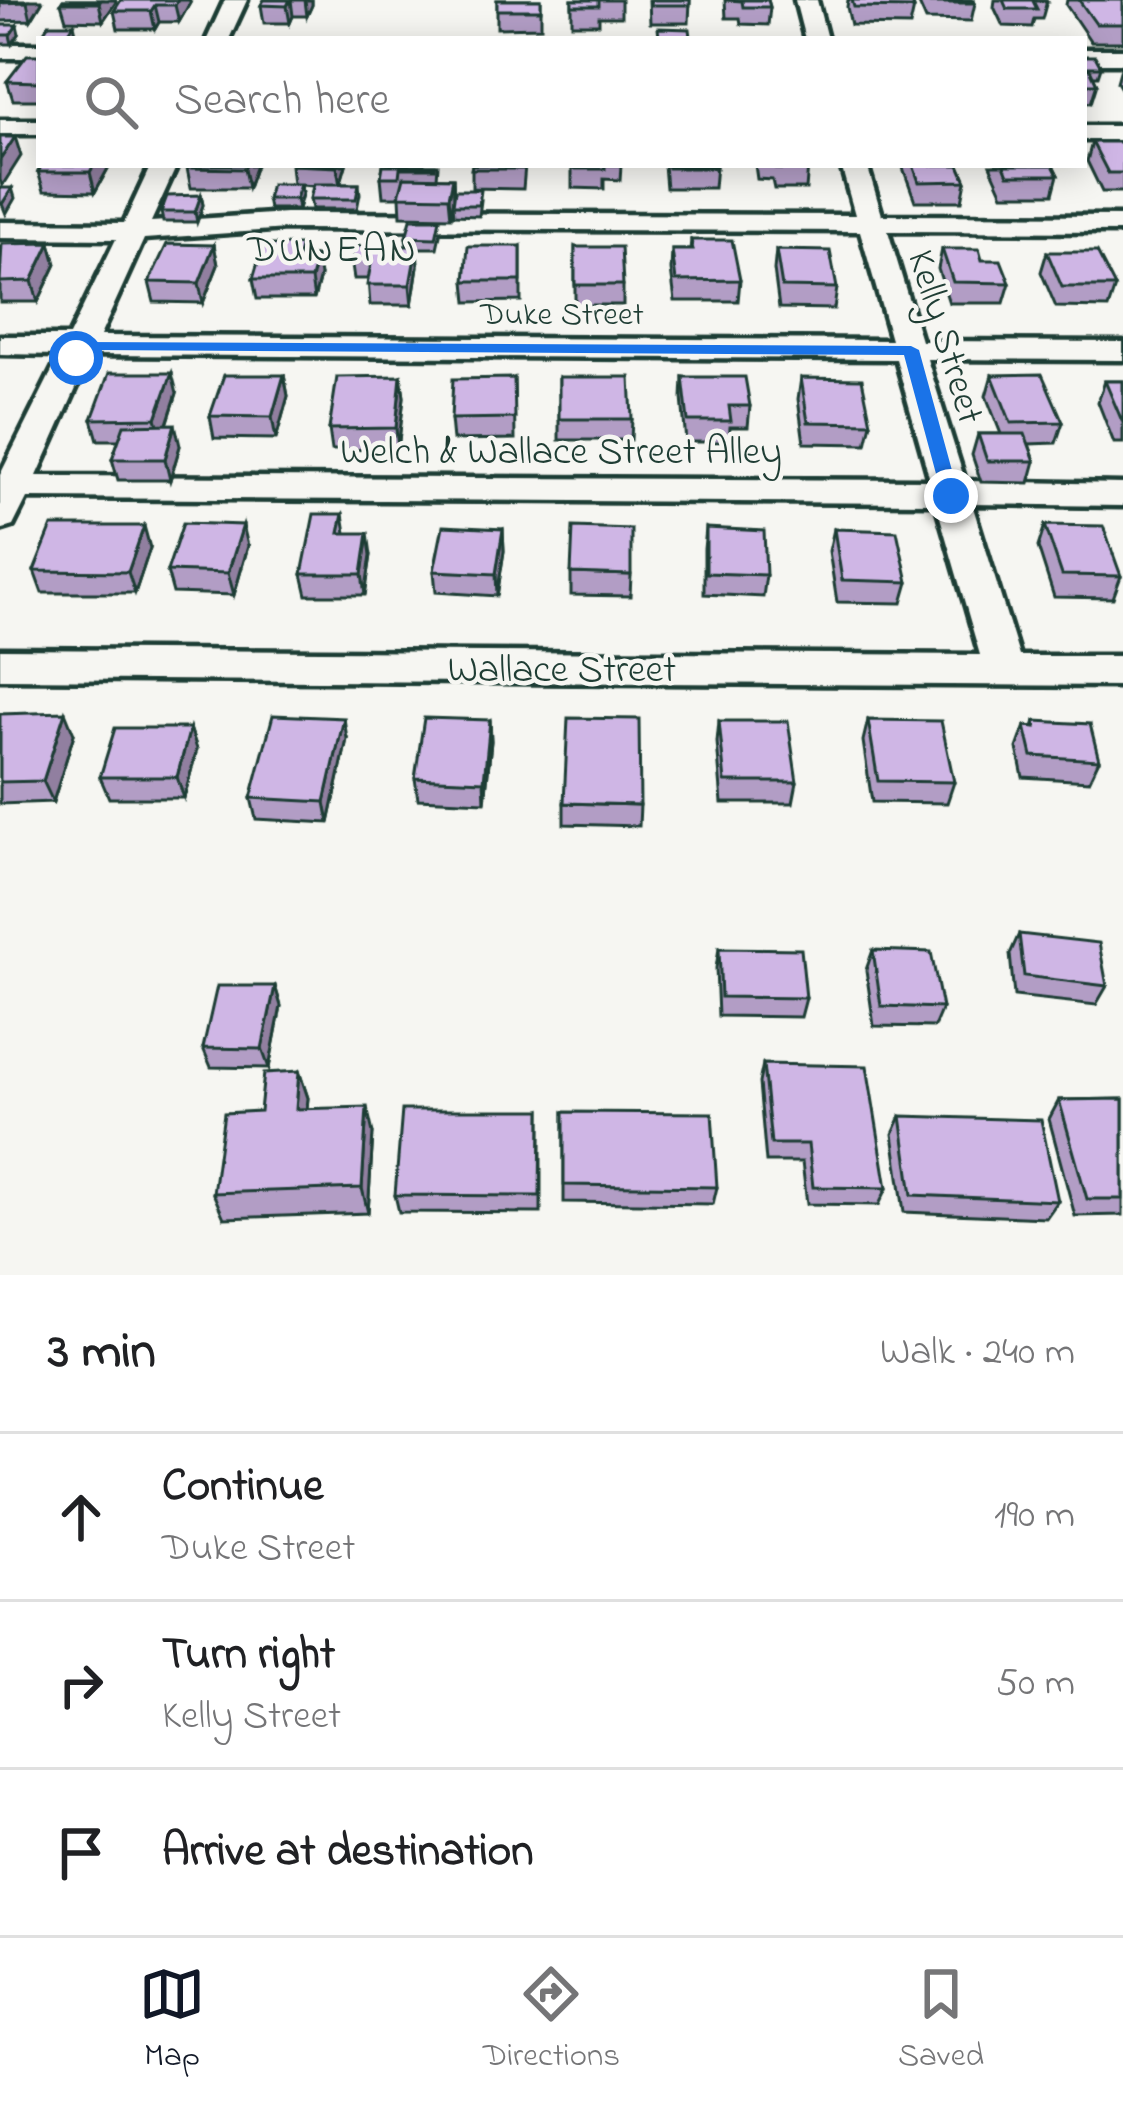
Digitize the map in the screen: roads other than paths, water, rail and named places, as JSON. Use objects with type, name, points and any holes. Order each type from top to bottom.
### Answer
[{"type":"street","points":[[219,36],[236,0]]},
{"type":"street","points":[[806,0],[815,36]]},
{"type":"street","points":[[0,51],[36,51]]},
{"type":"street","points":[[1087,56],[1123,56]]},
{"type":"street","points":[[0,127],[36,128]]},
{"type":"street","points":[[1087,133],[1123,133]]},
{"type":"street","points":[[4,497],[82,345],[163,168]]},
{"type":"street","name":"Kelly Street","points":[[855,168],[1003,668]]},
{"type":"street","points":[[0,230],[135,231],[286,221],[1123,224]]},
{"type":"street","name":"Duke Street","points":[[0,345],[1123,351]]},
{"type":"street","name":"Welch & Wallace Street Alley","points":[[4,497],[729,488],[1123,496]]},
{"type":"street","name":"Wallace Street","points":[[0,664],[1123,671]]},
{"type":"district","name":"DUNEAN","points":[[333,247]]}]
